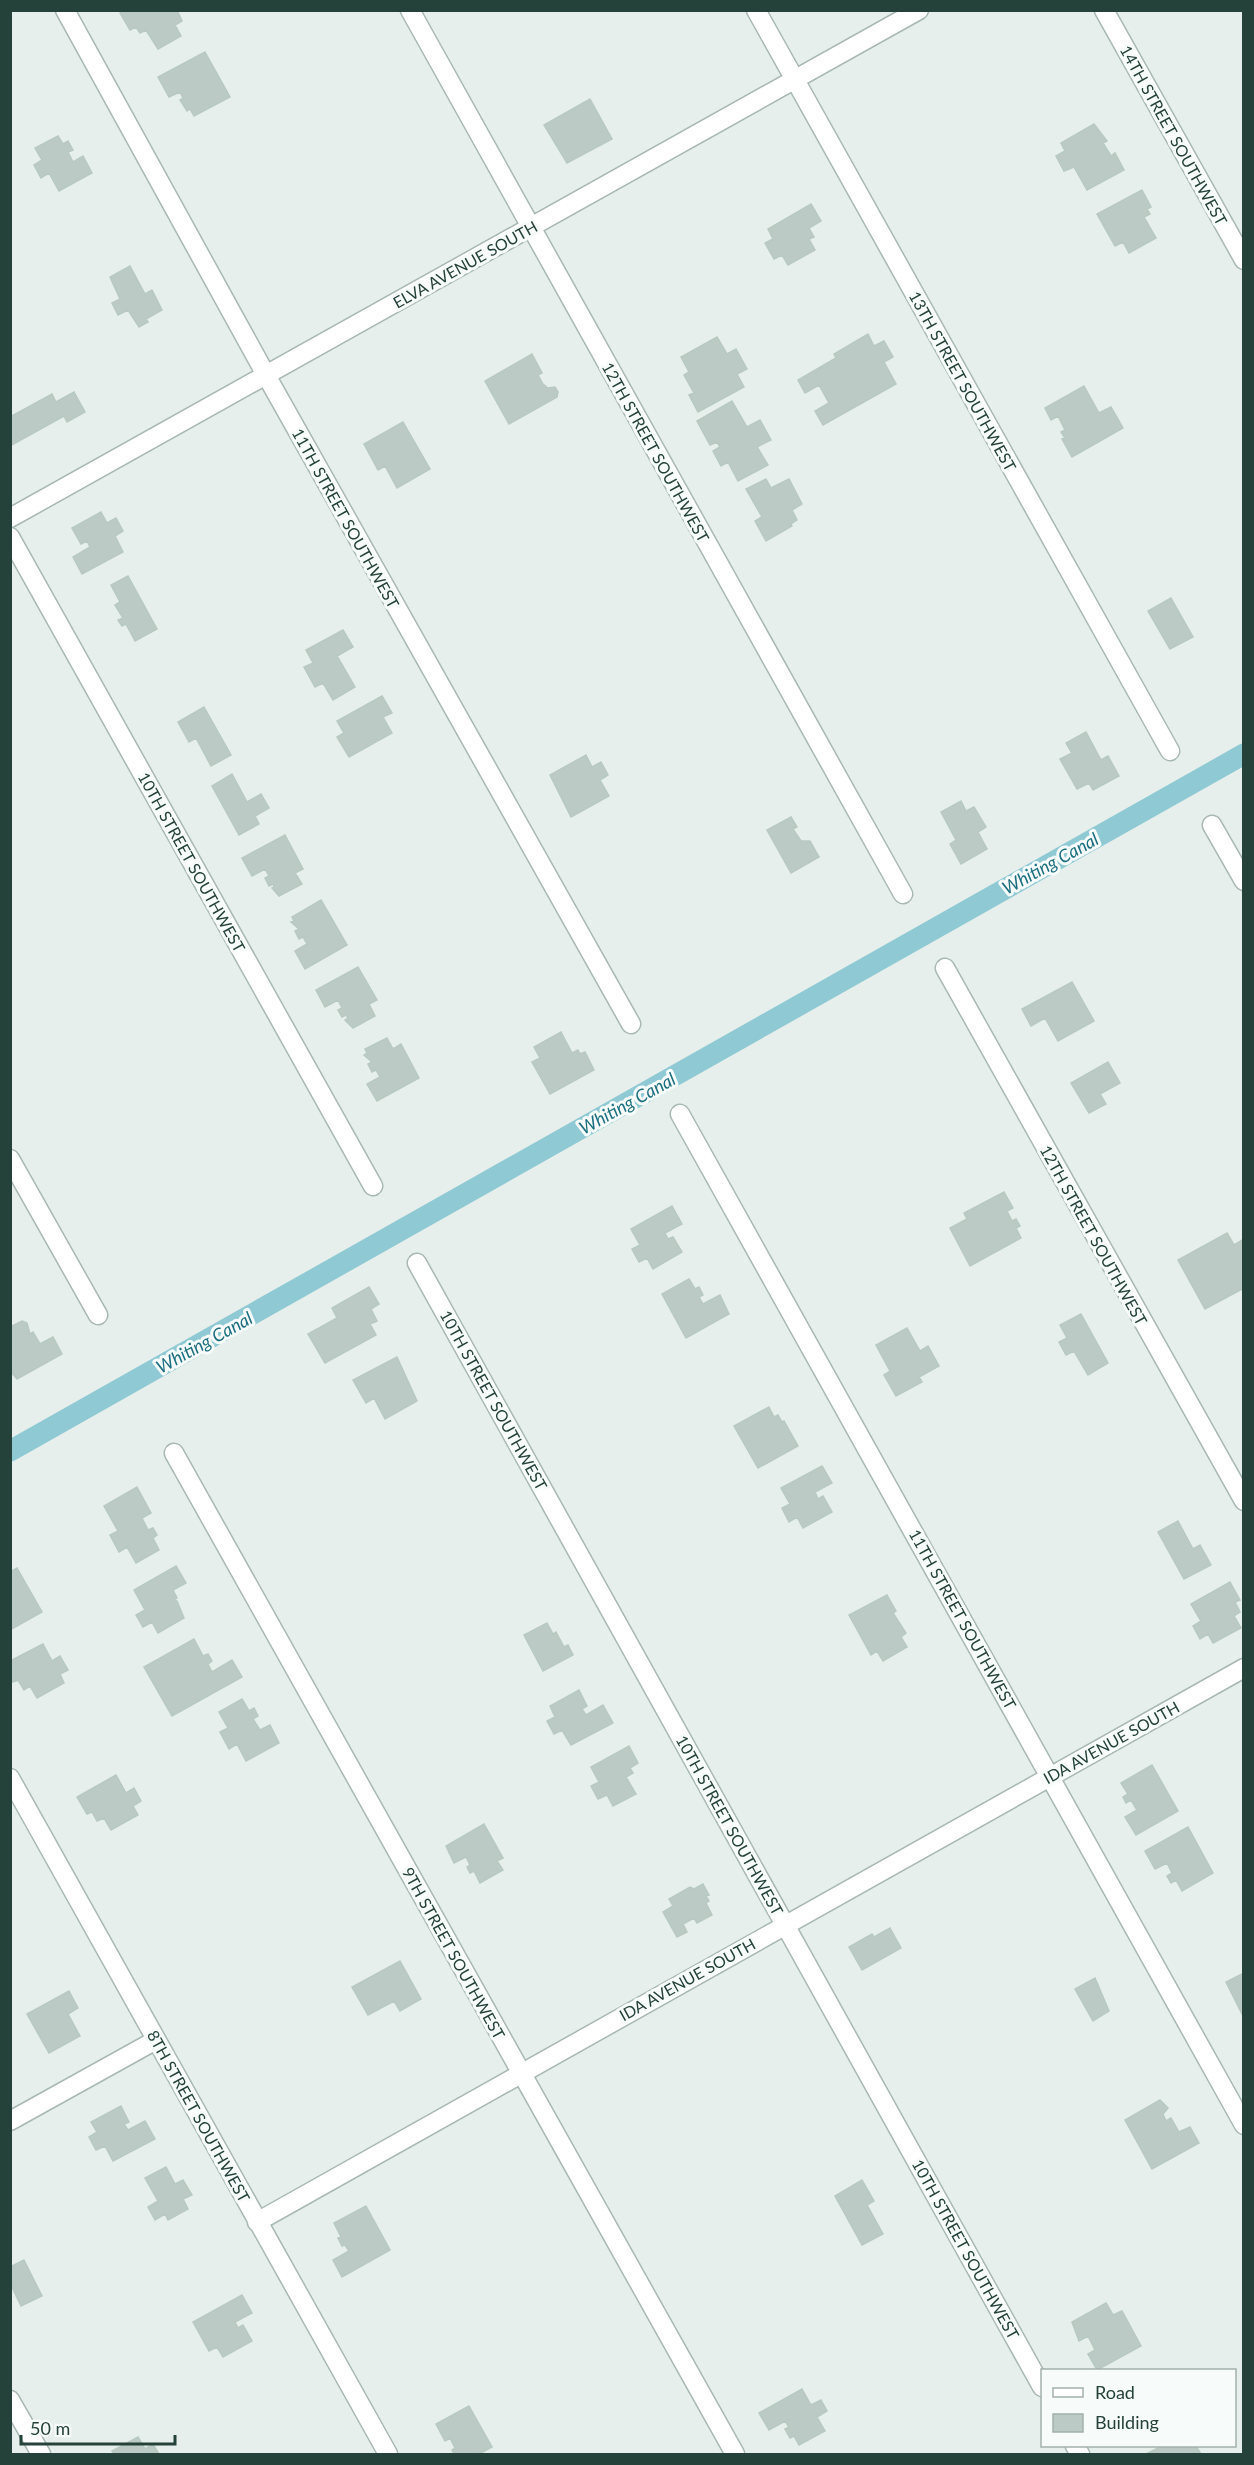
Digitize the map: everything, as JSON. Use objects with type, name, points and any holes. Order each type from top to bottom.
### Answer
[{"type":"street","name":"11TH STREET SOUTHWEST","points":[[64,10],[266,375],[631,1024]]},
{"type":"street","name":"12TH STREET SOUTHWEST","points":[[411,10],[903,894]]},
{"type":"street","name":"13TH STREET SOUTHWEST","points":[[756,10],[1170,751]]},
{"type":"street","name":"ELVA AVENUE SOUTH","points":[[10,518],[919,10]]},
{"type":"street","name":"14TH STREET SOUTHWEST","points":[[1104,10],[1244,260]]},
{"type":"street","name":"10TH STREET SOUTHWEST","points":[[10,537],[373,1186]]},
{"type":"street","points":[[1212,825],[1244,881]]},
{"type":"street","name":"12TH STREET SOUTHWEST","points":[[945,968],[1244,1501]]},
{"type":"street","name":"11TH STREET SOUTHWEST","points":[[680,1114],[1244,2125]]},
{"type":"street","points":[[10,1159],[98,1315]]},
{"type":"street","name":"10TH STREET SOUTHWEST","points":[[417,1263],[1041,2385]]},
{"type":"street","name":"9TH STREET SOUTHWEST","points":[[174,1453],[735,2454]]},
{"type":"street","name":"IDA AVENUE SOUTH","points":[[257,2222],[1244,1668]]},
{"type":"street","name":"8TH STREET SOUTHWEST","points":[[10,1778],[388,2454]]},
{"type":"street","points":[[10,2121],[156,2040]]},
{"type":"street","points":[[10,2400],[41,2454]]},
{"type":"building","points":[[124,10],[177,10],[182,21],[175,25],[181,36],[158,49],[146,30],[140,33],[136,27],[130,30],[120,13]]},
{"type":"building","points":[[205,52],[230,97],[194,116],[190,109],[187,111],[180,100],[183,98],[180,92],[169,97],[158,77]]},
{"type":"building","points":[[590,99],[612,139],[567,163],[544,125]]},
{"type":"building","points":[[1094,124],[1107,141],[1103,143],[1111,156],[1115,153],[1124,170],[1087,190],[1074,167],[1064,171],[1056,156],[1065,151],[1061,143]]},
{"type":"building","points":[[58,136],[63,144],[68,141],[73,150],[68,152],[73,162],[83,156],[92,173],[59,191],[49,173],[41,178],[34,165],[42,160],[35,148]]},
{"type":"building","points":[[1142,190],[1151,207],[1147,209],[1150,214],[1144,217],[1156,238],[1129,253],[1123,242],[1115,246],[1097,214]]},
{"type":"building","points":[[811,204],[821,221],[809,228],[814,237],[809,239],[815,250],[788,265],[782,255],[774,259],[765,243],[773,239],[768,229]]},
{"type":"building","points":[[130,266],[145,294],[152,290],[162,310],[146,319],[148,322],[139,327],[128,310],[118,315],[112,303],[120,299],[110,277]]},
{"type":"building","points":[[868,334],[874,346],[884,341],[893,357],[884,362],[896,384],[823,425],[815,411],[829,403],[819,385],[805,393],[798,380],[836,358],[834,354]]},
{"type":"building","points":[[717,337],[727,354],[736,349],[747,369],[737,374],[744,387],[698,412],[689,395],[694,393],[684,375],[689,372],[681,357]]},
{"type":"building","points":[[532,354],[542,373],[538,375],[543,384],[548,388],[555,387],[558,392],[557,397],[509,424],[485,381]]},
{"type":"building","points":[[1084,386],[1099,413],[1111,407],[1123,428],[1072,457],[1062,439],[1065,438],[1061,432],[1065,430],[1058,416],[1051,420],[1045,408]]},
{"type":"building","points":[[74,392],[85,412],[67,422],[64,416],[10,446],[10,417],[52,394],[56,402]]},
{"type":"building","points":[[732,401],[747,427],[760,420],[771,440],[757,447],[768,465],[738,481],[728,462],[721,466],[713,451],[720,447],[717,442],[710,445],[697,421]]},
{"type":"building","points":[[403,422],[430,469],[397,488],[385,466],[378,470],[364,444]]},
{"type":"building","points":[[766,479],[771,488],[789,479],[802,504],[792,510],[797,520],[791,524],[792,526],[766,541],[755,521],[762,517],[746,489]]},
{"type":"building","points":[[101,512],[107,523],[116,518],[123,531],[115,536],[123,552],[82,574],[73,557],[90,547],[87,541],[81,544],[72,528]]},
{"type":"building","points":[[128,576],[157,629],[135,641],[126,624],[122,626],[118,620],[123,618],[115,605],[120,602],[111,585]]},
{"type":"building","points":[[1171,598],[1193,637],[1170,649],[1148,611]]},
{"type":"building","points":[[343,630],[353,647],[337,656],[355,687],[333,700],[323,683],[315,687],[304,667],[313,663],[306,650]]},
{"type":"building","points":[[382,696],[392,713],[383,717],[392,733],[349,757],[337,737],[344,733],[337,721]]},
{"type":"building","points":[[204,707],[231,755],[211,766],[196,738],[189,742],[178,722]]},
{"type":"building","points":[[1086,732],[1101,760],[1108,756],[1119,776],[1093,790],[1089,783],[1077,789],[1060,759],[1072,753],[1066,743]]},
{"type":"building","points":[[586,755],[592,767],[601,762],[608,775],[600,780],[609,796],[571,817],[550,775]]},
{"type":"building","points":[[232,774],[247,802],[261,794],[269,808],[255,816],[259,824],[239,835],[212,786]]},
{"type":"building","points":[[961,801],[966,811],[974,807],[986,827],[978,832],[987,849],[961,864],[950,844],[956,840],[941,812]]},
{"type":"building","points":[[791,817],[797,827],[793,829],[801,841],[810,841],[819,857],[791,873],[767,830]]},
{"type":"building","points":[[285,835],[303,869],[295,873],[302,884],[279,896],[272,888],[273,884],[269,886],[265,878],[269,876],[265,869],[252,876],[242,858]]},
{"type":"building","points":[[321,900],[347,945],[305,969],[295,951],[307,944],[303,937],[299,939],[295,931],[299,929],[291,922],[294,921],[292,917]]},
{"type":"building","points":[[358,967],[377,1000],[369,1004],[375,1016],[353,1028],[345,1020],[348,1018],[346,1015],[342,1017],[338,1010],[342,1008],[338,1000],[325,1007],[316,990]]},
{"type":"building","points":[[1072,982],[1094,1021],[1058,1041],[1045,1018],[1031,1026],[1022,1009]]},
{"type":"building","points":[[561,1032],[572,1053],[578,1050],[580,1054],[585,1052],[594,1070],[550,1094],[532,1062],[540,1058],[534,1047]]},
{"type":"building","points":[[387,1038],[393,1049],[401,1044],[419,1078],[377,1101],[367,1084],[380,1077],[376,1070],[372,1072],[368,1064],[372,1062],[364,1055],[367,1053],[365,1049]]},
{"type":"building","points":[[1108,1062],[1120,1083],[1100,1094],[1106,1104],[1089,1113],[1071,1083]]},
{"type":"building","points":[[1004,1192],[1013,1208],[1007,1211],[1012,1221],[1016,1219],[1020,1226],[1016,1228],[1021,1238],[970,1266],[950,1228],[967,1219],[964,1213]]},
{"type":"building","points":[[672,1206],[682,1224],[665,1233],[668,1239],[673,1237],[682,1252],[653,1269],[647,1258],[639,1262],[632,1249],[640,1245],[631,1229]]},
{"type":"building","points":[[1227,1233],[1234,1245],[1244,1239],[1244,1288],[1205,1309],[1178,1260]]},
{"type":"building","points":[[689,1279],[695,1289],[699,1287],[703,1295],[699,1297],[703,1304],[720,1295],[729,1314],[686,1338],[662,1294]]},
{"type":"building","points":[[369,1287],[379,1304],[371,1309],[377,1321],[370,1324],[376,1335],[325,1363],[308,1334],[337,1318],[332,1308]]},
{"type":"building","points":[[1081,1314],[1108,1363],[1088,1375],[1074,1351],[1066,1355],[1059,1342],[1067,1338],[1060,1325]]},
{"type":"building","points":[[22,1321],[27,1323],[30,1334],[33,1332],[40,1344],[53,1337],[62,1354],[17,1379],[10,1371],[10,1327]]},
{"type":"building","points":[[907,1328],[920,1351],[928,1346],[939,1366],[919,1377],[922,1382],[896,1396],[884,1375],[890,1371],[876,1345]]},
{"type":"building","points":[[397,1357],[417,1401],[385,1419],[374,1398],[366,1403],[353,1380]]},
{"type":"building","points":[[769,1407],[774,1417],[778,1415],[782,1422],[784,1421],[798,1446],[758,1468],[734,1426]]},
{"type":"building","points":[[822,1466],[832,1483],[815,1492],[818,1499],[823,1496],[832,1512],[803,1528],[797,1517],[789,1522],[782,1508],[790,1504],[781,1488]]},
{"type":"building","points":[[137,1487],[151,1513],[142,1518],[148,1530],[153,1528],[157,1535],[153,1538],[159,1550],[136,1563],[127,1547],[119,1552],[110,1535],[118,1531],[104,1506]]},
{"type":"building","points":[[1178,1521],[1193,1549],[1200,1545],[1211,1565],[1184,1579],[1158,1532]]},
{"type":"building","points":[[176,1566],[186,1583],[173,1590],[177,1598],[174,1600],[177,1601],[184,1618],[158,1633],[152,1622],[143,1627],[136,1615],[145,1610],[134,1590]]},
{"type":"building","points":[[17,1568],[42,1612],[10,1630],[10,1572]]},
{"type":"building","points":[[1230,1582],[1240,1600],[1235,1602],[1240,1612],[1234,1616],[1241,1628],[1213,1643],[1208,1634],[1200,1639],[1193,1626],[1201,1621],[1191,1604]]},
{"type":"building","points":[[887,1595],[896,1611],[893,1613],[906,1633],[901,1637],[907,1647],[883,1661],[877,1651],[871,1655],[849,1615]]},
{"type":"building","points":[[547,1623],[553,1634],[556,1632],[564,1647],[568,1645],[573,1655],[543,1671],[524,1635]]},
{"type":"building","points":[[194,1639],[203,1656],[208,1654],[212,1661],[208,1664],[212,1672],[232,1660],[242,1677],[172,1716],[144,1667]]},
{"type":"building","points":[[43,1644],[52,1661],[60,1656],[68,1670],[60,1674],[64,1683],[37,1698],[30,1686],[24,1690],[18,1680],[13,1682],[10,1677],[10,1661]]},
{"type":"building","points":[[579,1690],[587,1706],[582,1709],[586,1715],[603,1705],[613,1723],[571,1745],[562,1730],[554,1734],[547,1721],[555,1717],[550,1706]]},
{"type":"building","points":[[242,1699],[249,1711],[254,1708],[258,1716],[253,1719],[260,1730],[270,1725],[279,1743],[246,1761],[237,1744],[229,1749],[220,1732],[228,1728],[219,1712]]},
{"type":"building","points":[[629,1746],[638,1763],[630,1768],[633,1773],[626,1777],[636,1794],[613,1806],[607,1795],[598,1799],[591,1786],[599,1782],[591,1767]]},
{"type":"building","points":[[1152,1765],[1178,1811],[1136,1835],[1125,1817],[1137,1810],[1131,1800],[1126,1803],[1123,1797],[1128,1794],[1121,1783]]},
{"type":"building","points":[[116,1775],[126,1793],[134,1788],[141,1801],[133,1806],[138,1815],[111,1830],[104,1818],[97,1821],[92,1812],[87,1814],[77,1797]]},
{"type":"building","points":[[484,1824],[503,1858],[497,1861],[503,1870],[480,1883],[474,1871],[470,1873],[467,1867],[470,1865],[466,1857],[454,1863],[446,1846]]},
{"type":"building","points":[[1188,1827],[1213,1873],[1182,1891],[1176,1880],[1171,1883],[1167,1876],[1172,1873],[1167,1863],[1155,1869],[1145,1851]]},
{"type":"building","points":[[703,1884],[709,1895],[706,1896],[709,1901],[706,1903],[712,1915],[697,1923],[694,1918],[683,1924],[687,1932],[677,1937],[663,1912],[673,1906],[669,1899],[690,1887],[694,1889]]},
{"type":"building","points":[[890,1928],[901,1948],[862,1970],[849,1947],[872,1934],[874,1937]]},
{"type":"building","points":[[400,1961],[421,1999],[400,2011],[394,2001],[368,2015],[352,1987]]},
{"type":"building","points":[[1244,1973],[1244,2018],[1226,1982]]},
{"type":"building","points":[[1095,1978],[1109,2011],[1093,2021],[1075,1989]]},
{"type":"building","points":[[69,1991],[78,2008],[68,2014],[80,2036],[49,2053],[27,2014]]},
{"type":"building","points":[[1160,2100],[1168,2108],[1163,2114],[1166,2121],[1171,2118],[1179,2132],[1190,2127],[1199,2143],[1152,2169],[1125,2120]]},
{"type":"building","points":[[121,2106],[129,2122],[124,2124],[128,2130],[145,2121],[155,2139],[113,2161],[105,2146],[96,2150],[89,2137],[97,2132],[91,2122]]},
{"type":"building","points":[[166,2167],[175,2184],[183,2180],[192,2195],[183,2199],[188,2209],[168,2220],[165,2214],[155,2220],[148,2207],[158,2201],[145,2178]]},
{"type":"building","points":[[862,2180],[874,2201],[867,2205],[883,2234],[862,2245],[835,2196]]},
{"type":"building","points":[[366,2206],[390,2250],[342,2277],[333,2260],[349,2251],[345,2245],[342,2246],[338,2238],[341,2237],[334,2223]]},
{"type":"building","points":[[24,2260],[42,2296],[21,2306],[10,2283],[10,2267]]},
{"type":"building","points":[[242,2295],[252,2313],[235,2322],[238,2328],[243,2325],[252,2341],[223,2357],[217,2347],[209,2351],[193,2322]]},
{"type":"building","points":[[1106,2303],[1113,2315],[1122,2311],[1141,2346],[1096,2369],[1088,2354],[1095,2350],[1088,2336],[1079,2341],[1072,2322]]},
{"type":"building","points":[[802,2389],[811,2405],[821,2400],[827,2411],[817,2417],[825,2431],[799,2445],[794,2436],[790,2438],[785,2429],[789,2427],[785,2421],[769,2430],[759,2413]]},
{"type":"building","points":[[469,2406],[492,2447],[479,2454],[454,2454],[452,2450],[455,2448],[450,2438],[445,2441],[436,2424]]},
{"type":"building","points":[[138,2437],[145,2449],[153,2444],[159,2454],[114,2454],[112,2451]]},
{"type":"building","points":[[1160,2447],[1197,2447],[1201,2454],[1146,2454]]},
{"type":"waterway","name":"Whiting Canal","points":[[10,1451],[1244,754]]}]
